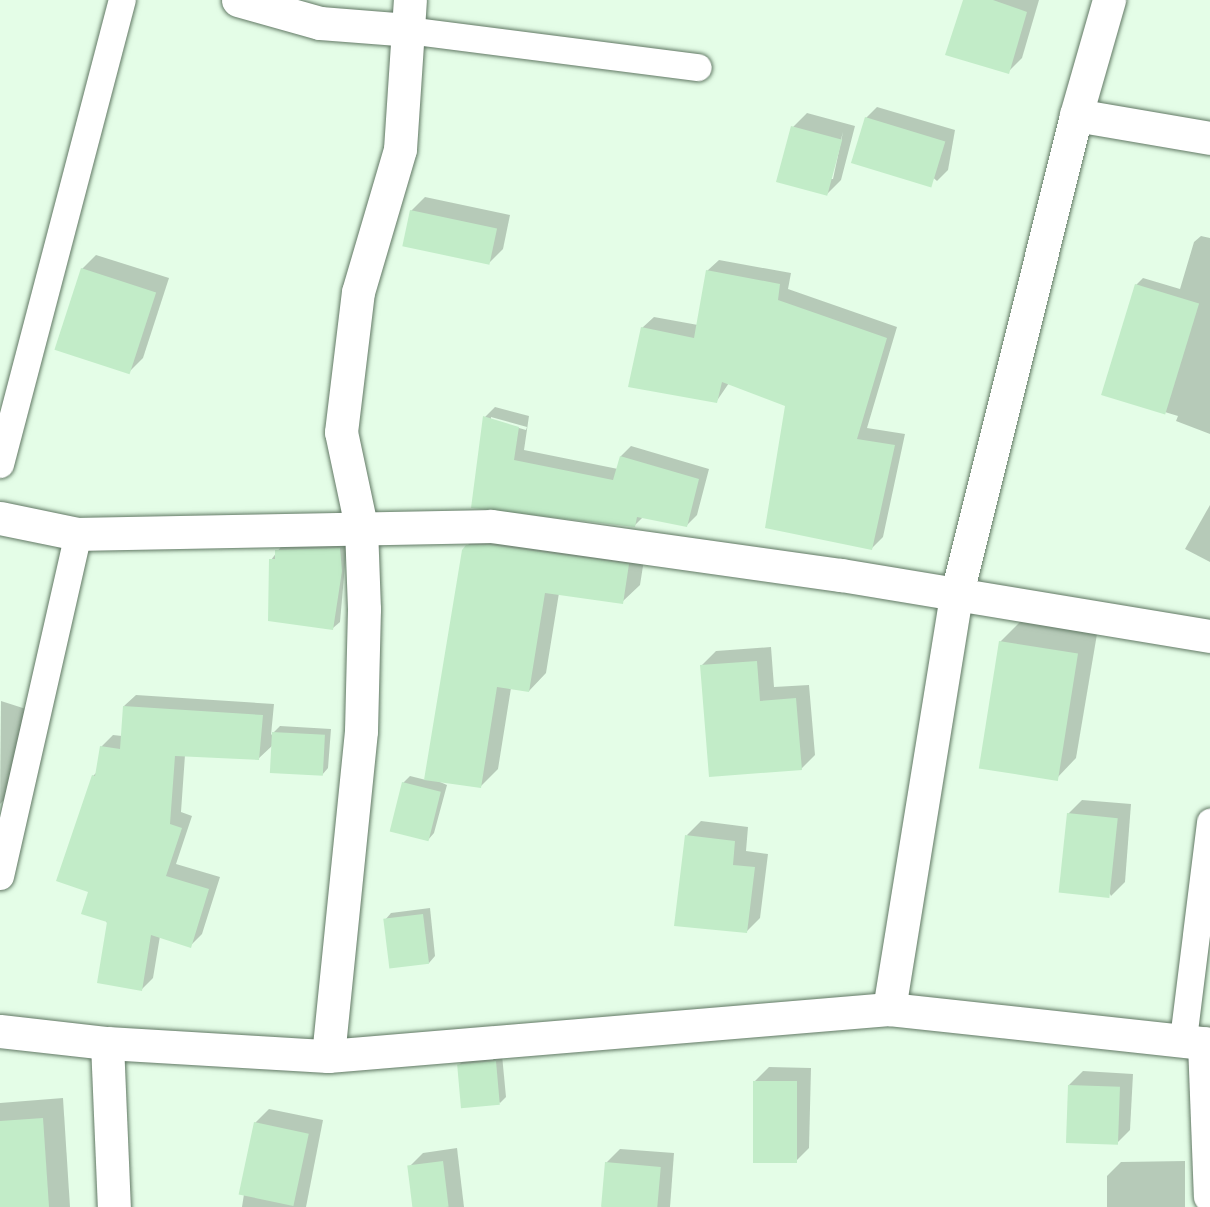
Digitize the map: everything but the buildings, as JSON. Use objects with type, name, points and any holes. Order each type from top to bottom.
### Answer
[{"type":"street","points":[[238,0],[320,23],[409,15],[400,149],[358,292],[341,432],[361,526],[364,609],[361,731],[328,1056]]},
{"type":"street","points":[[889,1009],[956,597],[1076,115],[1109,0]]},
{"type":"street","points":[[1076,115],[1210,138]]},
{"type":"street","points":[[0,518],[78,534],[361,526],[491,526],[841,574],[956,597],[1210,636]]},
{"type":"street","points":[[0,1031],[107,1043],[328,1056],[889,1009],[1199,1042],[1210,1196]]},
{"type":"street","points":[[107,1043],[114,1207]]},
{"type":"lane","points":[[0,464],[122,0]]},
{"type":"lane","points":[[409,15],[699,67]]},
{"type":"lane","points":[[0,876],[78,534]]},
{"type":"lane","points":[[1199,1042],[1210,822]]}]
